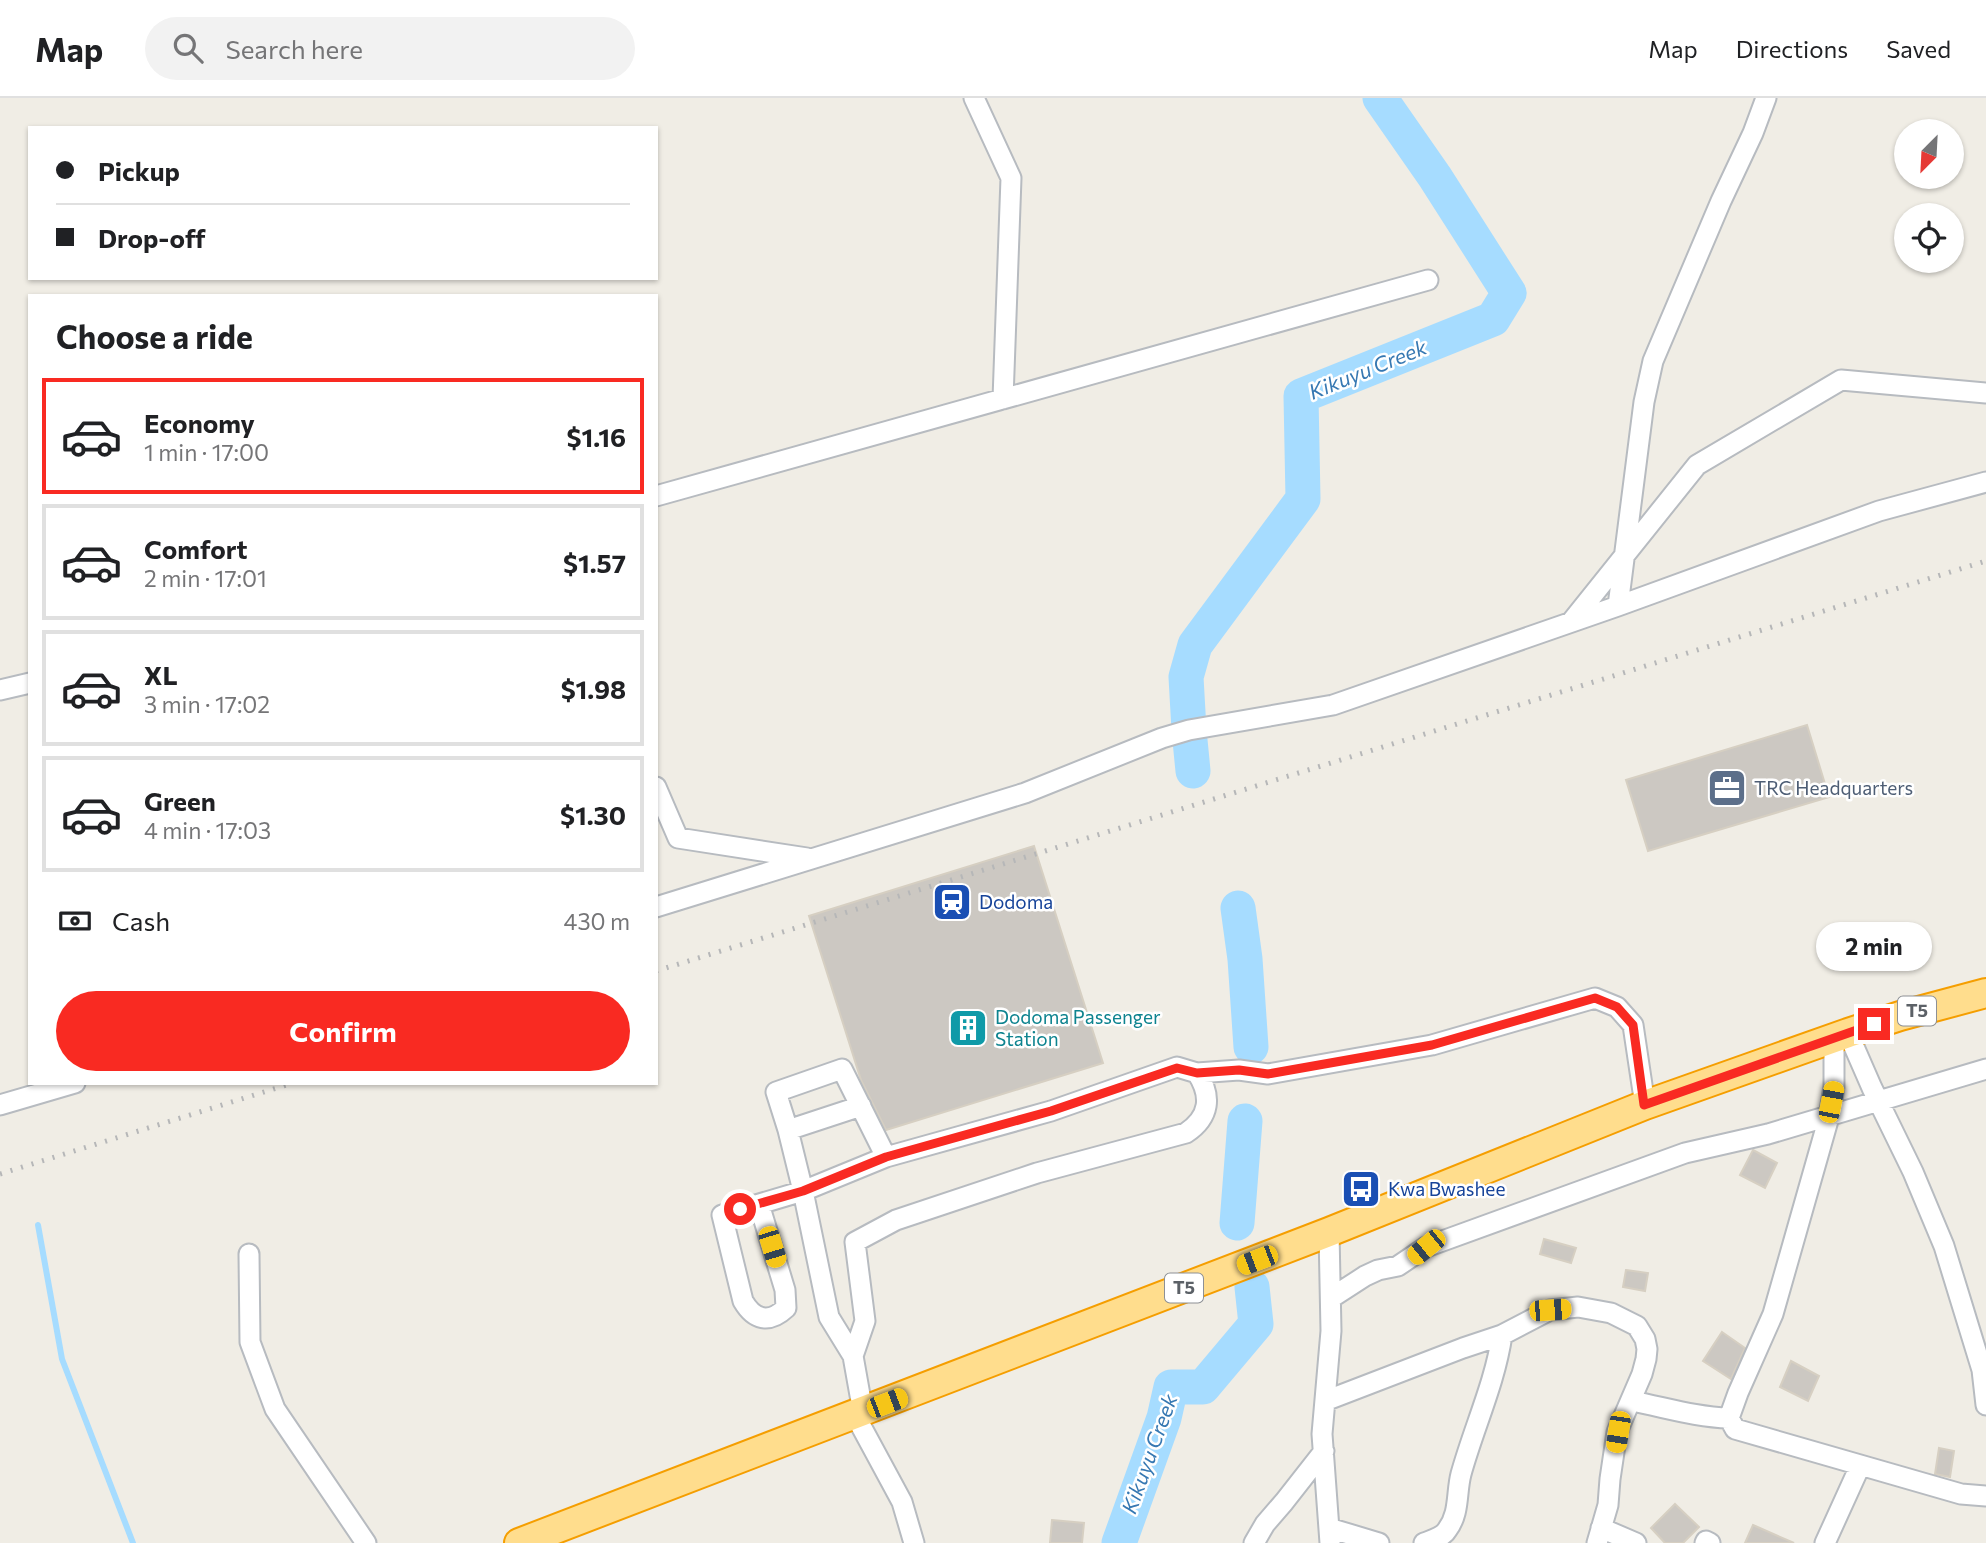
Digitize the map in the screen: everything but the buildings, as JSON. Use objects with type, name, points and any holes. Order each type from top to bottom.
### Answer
[{"type":"highway","name":"T5","points":[[519,1543],[1329,1232],[1644,1105],[1841,1035],[1986,993]]},
{"type":"street","points":[[974,98],[1011,178],[1003,400]]},
{"type":"street","points":[[1618,606],[1644,402],[1653,361],[1766,98]]},
{"type":"street","points":[[658,495],[1429,280]]},
{"type":"street","points":[[1572,621],[1697,465],[1841,380],[1986,393]]},
{"type":"street","points":[[658,905],[1025,793],[1162,738],[1189,730],[1333,705],[1618,606],[1879,511],[1986,482]]},
{"type":"street","points":[[0,690],[28,683]]},
{"type":"street","points":[[658,792],[678,838],[811,859]]},
{"type":"street","points":[[759,1204],[785,1290],[786,1308],[778,1316],[761,1318],[750,1313],[743,1301],[722,1215],[759,1204],[803,1191],[886,1157],[1051,1111],[1177,1068],[1197,1073],[1239,1070],[1268,1074],[1432,1045],[1595,998],[1617,1007],[1633,1025],[1644,1105]]},
{"type":"street","points":[[1841,1035],[1880,1102],[1944,1246],[1982,1370],[1986,1405]]},
{"type":"street","points":[[1841,1035],[1829,1117],[1773,1314],[1729,1418],[1735,1429],[1961,1494],[1986,1496]]},
{"type":"street","points":[[853,1356],[829,1317],[803,1191],[776,1092],[842,1069],[886,1157]]},
{"type":"street","points":[[1331,1298],[1365,1276],[1398,1266],[1426,1247],[1685,1153],[1829,1117],[1986,1069]]},
{"type":"street","points":[[914,1543],[902,1502],[859,1413],[853,1356],[865,1321],[855,1242],[896,1220],[1037,1172],[1186,1133],[1199,1125],[1207,1106],[1205,1085],[1197,1073]]},
{"type":"street","points":[[0,1105],[68,1085]]},
{"type":"street","points":[[788,1130],[861,1106]]},
{"type":"street","points":[[1329,1232],[1331,1331],[1322,1434],[1329,1535],[1379,1543]]},
{"type":"street","points":[[249,1254],[250,1342],[275,1409],[366,1543]]},
{"type":"street","points":[[1325,1401],[1502,1335],[1550,1310],[1578,1307],[1611,1313],[1637,1325],[1647,1349],[1642,1374],[1618,1432],[1609,1479],[1608,1505],[1599,1536],[1636,1543]]},
{"type":"street","points":[[1424,1543],[1446,1534],[1453,1521],[1458,1506],[1460,1478],[1498,1362],[1502,1335]]},
{"type":"street","points":[[1630,1401],[1703,1417],[1729,1418]]},
{"type":"street","points":[[1254,1543],[1265,1524],[1324,1451]]},
{"type":"street","points":[[1825,1543],[1860,1466]]},
{"type":"waterway","name":"Kikuyu Creek","points":[[1193,771],[1186,677],[1195,645],[1303,499],[1301,396],[1493,319],[1509,293],[1435,177],[1380,98]]},
{"type":"waterway","name":"Kikuyu Creek","points":[[1238,908],[1245,959],[1251,1047]]},
{"type":"waterway","name":"Kikuyu Creek","points":[[1237,1223],[1245,1121]]},
{"type":"waterway","points":[[38,1225],[62,1359],[133,1543]]},
{"type":"waterway","name":"Kikuyu Creek","points":[[1119,1543],[1164,1418],[1171,1387],[1203,1387],[1256,1324],[1252,1287]]},
{"type":"railway","points":[[658,970],[1986,561]]},
{"type":"railway","points":[[0,1174],[287,1085]]},
{"type":"place","name":"TRC Headquarters","points":[[1727,788]]},
{"type":"place","name":"Dodoma","points":[[952,902]]},
{"type":"place","name":"Dodoma Passenger Station","points":[[968,1028]]},
{"type":"place","name":"Kwa Bwashee","points":[[1361,1189]]},
{"type":"route","points":[[740,1209],[803,1191],[886,1157],[1051,1111],[1177,1068],[1197,1073],[1239,1070],[1268,1074],[1432,1045],[1595,998],[1617,1007],[1633,1025],[1644,1105],[1874,1024]]}]
